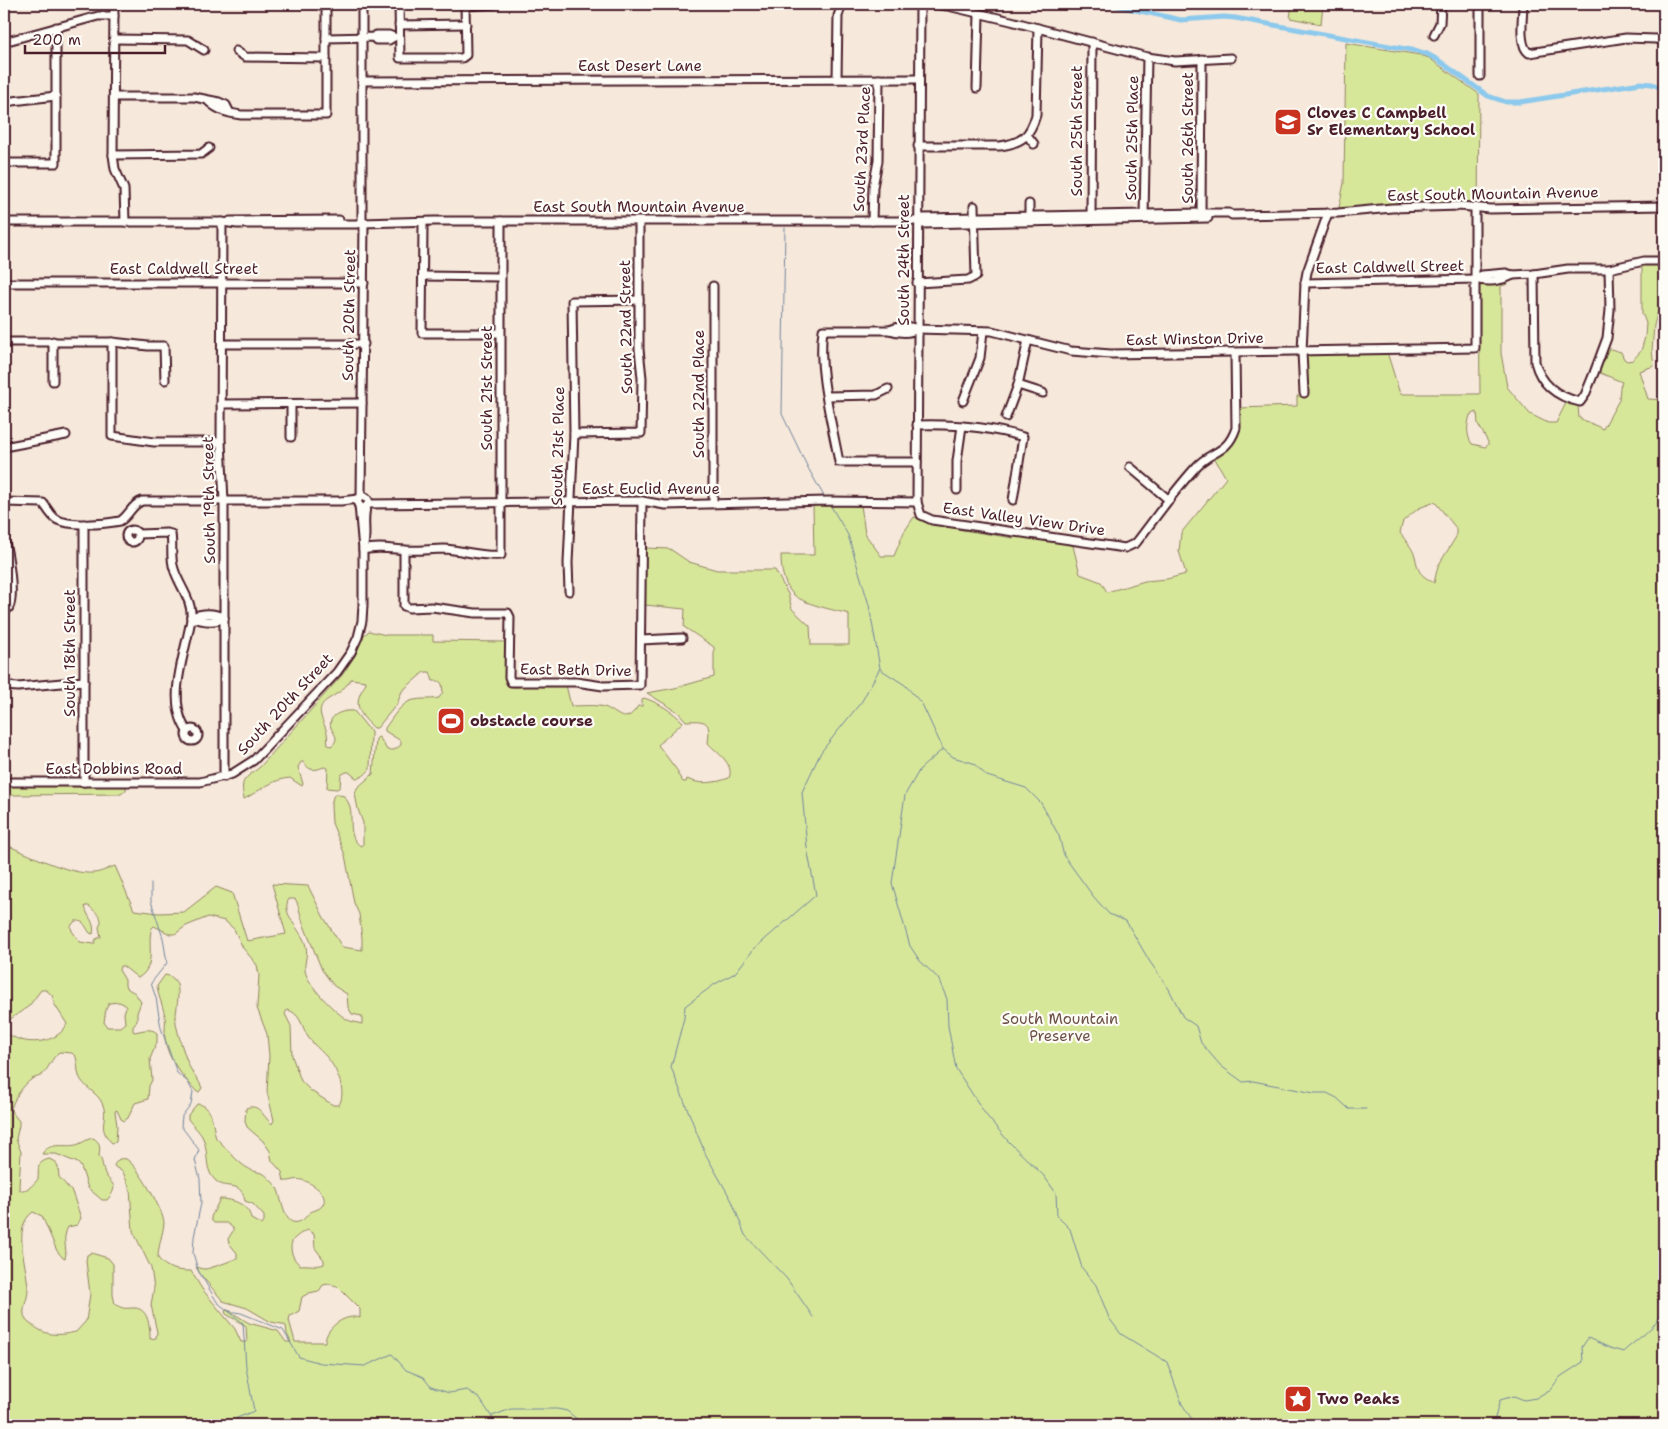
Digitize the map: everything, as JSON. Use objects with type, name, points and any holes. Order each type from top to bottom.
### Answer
[{"type":"street","points":[[114,4],[114,155],[115,169],[124,189],[125,222]]},
{"type":"street","points":[[114,97],[194,97],[209,102],[223,112],[229,111],[241,115],[326,115],[326,4]]},
{"type":"street","name":"South 20th Street","points":[[224,777],[246,766],[265,750],[337,672],[351,652],[358,637],[363,616],[363,550],[366,535],[362,467],[364,283],[362,4]]},
{"type":"street","points":[[399,4],[399,25],[396,37],[400,58],[462,58],[466,55],[466,5],[495,4]]},
{"type":"street","points":[[837,79],[838,16],[842,4]]},
{"type":"street","name":"South 24th Street","points":[[920,4],[917,502],[921,515]]},
{"type":"street","points":[[933,4],[1038,28],[1147,57],[1175,61],[1231,58]]},
{"type":"street","points":[[1434,35],[1440,23],[1441,4]]},
{"type":"street","points":[[1480,4],[1480,76]]},
{"type":"street","points":[[1523,4],[1522,42],[1526,50],[1534,53],[1626,38],[1664,41]]},
{"type":"street","points":[[977,88],[979,14]]},
{"type":"street","points":[[4,42],[98,16],[114,16]]},
{"type":"street","points":[[399,25],[466,24]]},
{"type":"street","points":[[4,163],[56,163],[56,27]]},
{"type":"street","points":[[918,146],[1000,146],[1013,144],[1027,136],[1036,115],[1038,28]]},
{"type":"street","points":[[326,38],[373,37],[376,40],[389,40],[396,37]]},
{"type":"street","points":[[114,40],[188,40],[204,50]]},
{"type":"street","name":"South 25th Street","points":[[1091,218],[1092,42]]},
{"type":"street","points":[[236,51],[245,57],[326,58]]},
{"type":"street","name":"South 25th Place","points":[[1144,217],[1147,57]]},
{"type":"street","name":"South 26th Street","points":[[1201,216],[1202,59]]},
{"type":"street","name":"South 23rd Place","points":[[872,221],[873,187],[878,162],[879,80]]},
{"type":"street","name":"East Desert Lane","points":[[362,81],[919,80]]},
{"type":"street","points":[[4,102],[56,96]]},
{"type":"street","points":[[1027,136],[1034,144]]},
{"type":"street","points":[[114,155],[201,154],[209,148]]},
{"type":"street","points":[[1029,219],[1030,204]]},
{"type":"street","points":[[917,283],[968,280],[976,276],[974,206]]},
{"type":"street","name":"East South Mountain Avenue","points":[[4,222],[222,222],[238,219],[356,220],[363,223],[501,221],[918,221],[922,218],[975,220],[1201,216],[1229,213],[1232,215],[1328,213],[1362,212],[1392,208],[1461,206],[1490,209],[1664,206]]},
{"type":"street","points":[[1475,207],[1475,279]]},
{"type":"street","points":[[1304,393],[1302,352],[1305,283],[1307,272],[1328,213]]},
{"type":"street","name":"South 21st Street","points":[[404,550],[445,549],[491,556],[501,555],[501,221]]},
{"type":"street","name":"South 19th Street","points":[[222,222],[221,442],[224,501],[224,777]]},
{"type":"street","name":"South 22nd Street","points":[[574,434],[641,433],[642,378],[639,349],[639,222]]},
{"type":"street","points":[[423,223],[422,333],[500,333]]},
{"type":"street","name":"East Caldwell Street","points":[[1305,283],[1475,279],[1482,276],[1534,274],[1568,269],[1609,268],[1644,261],[1660,261]]},
{"type":"street","points":[[1534,274],[1535,362],[1538,373],[1543,382],[1556,392],[1580,402],[1594,374],[1607,338],[1610,310],[1609,268]]},
{"type":"street","points":[[423,276],[500,277]]},
{"type":"street","name":"East Winston Drive","points":[[827,396],[823,367],[824,330],[899,329],[913,332],[917,329],[983,331],[1071,351],[1110,354],[1475,348],[1475,279]]},
{"type":"street","name":"East Caldwell Street","points":[[4,283],[364,283]]},
{"type":"street","name":"South 22nd Place","points":[[713,286],[713,503]]},
{"type":"street","name":"South 21st Place","points":[[569,591],[568,564],[574,434],[572,301],[639,300]]},
{"type":"street","points":[[964,401],[980,358],[983,331]]},
{"type":"street","points":[[1006,417],[1018,385],[1028,340]]},
{"type":"street","points":[[4,342],[112,342],[164,346],[165,380]]},
{"type":"street","points":[[53,342],[53,381]]},
{"type":"street","points":[[112,342],[112,436],[154,442],[221,442]]},
{"type":"street","points":[[222,344],[364,344]]},
{"type":"street","points":[[1130,467],[1169,500],[1197,465],[1225,447],[1233,439],[1236,428],[1236,353]]},
{"type":"street","points":[[1018,385],[1043,393]]},
{"type":"street","points":[[888,389],[876,395],[827,396],[839,462],[917,462]]},
{"type":"street","points":[[221,404],[362,403]]},
{"type":"street","points":[[291,404],[292,437]]},
{"type":"street","points":[[917,425],[962,426],[1002,430],[1023,437],[1014,500]]},
{"type":"street","points":[[957,490],[957,461],[962,426]]},
{"type":"street","points":[[4,447],[66,435]]},
{"type":"street","name":"East Valley View Drive","points":[[921,515],[932,520],[1125,548],[1136,543],[1169,500]]},
{"type":"street","points":[[642,501],[640,640],[682,638]]},
{"type":"street","name":"East Euclid Avenue","points":[[4,502],[43,503],[54,518],[65,522],[84,524],[120,521],[124,519],[134,505],[142,502],[570,503],[642,501],[665,505],[917,502]]},
{"type":"street","name":"South 18th Street","points":[[84,524],[84,782]]},
{"type":"street","points":[[138,534],[171,534],[174,568],[188,598],[191,617],[177,686],[181,717],[187,731]]},
{"type":"street","points":[[4,539],[9,563],[11,597],[9,608],[4,613]]},
{"type":"street","points":[[363,550],[396,548],[404,550]]},
{"type":"street","name":"East Beth Drive","points":[[404,550],[404,606],[409,608],[445,608],[475,613],[508,613],[510,617],[509,678],[511,682],[576,682],[603,686],[640,685],[640,640]]},
{"type":"street","points":[[191,617],[200,620],[218,614],[224,618]]},
{"type":"street","points":[[4,686],[20,687],[84,681]]},
{"type":"street","name":"East Dobbins Road","points":[[4,782],[186,783],[224,777]]},
{"type":"green space","points":[[1292,4],[1323,4],[1321,24],[1290,18]]},
{"type":"green space","points":[[1346,43],[1429,58],[1479,94],[1478,207],[1338,213],[1344,183]]},
{"type":"green space","name":"South Mountain Preserve","points":[[1664,264],[1664,300],[1654,325],[1652,351],[1654,366],[1639,371],[1648,399],[1663,400],[1664,405],[1664,1425],[4,1425],[4,844],[72,871],[96,873],[115,866],[134,910],[159,913],[184,912],[216,887],[232,893],[247,941],[286,934],[272,884],[308,886],[323,916],[342,947],[362,950],[359,914],[354,903],[345,855],[332,823],[331,806],[333,797],[335,794],[344,796],[347,801],[351,812],[352,834],[361,846],[363,844],[363,823],[355,794],[357,788],[373,774],[376,739],[380,738],[387,750],[394,750],[401,745],[401,741],[385,731],[385,728],[397,711],[409,701],[439,698],[443,692],[442,684],[439,681],[433,681],[430,672],[424,672],[402,691],[397,704],[377,728],[374,728],[360,712],[359,697],[366,681],[351,679],[343,689],[323,704],[320,712],[327,733],[328,745],[331,746],[336,739],[330,723],[334,716],[341,712],[354,711],[371,732],[370,769],[367,773],[356,778],[349,772],[341,775],[340,787],[337,789],[327,788],[328,768],[312,769],[303,762],[298,767],[302,786],[290,778],[284,779],[272,783],[244,799],[243,783],[247,777],[260,767],[343,674],[356,654],[363,636],[369,631],[386,635],[433,635],[433,641],[506,642],[506,683],[515,687],[566,685],[571,706],[605,707],[624,717],[633,713],[638,706],[642,706],[644,698],[650,700],[670,711],[683,722],[658,745],[679,773],[677,773],[683,782],[686,782],[687,779],[702,783],[724,780],[729,778],[730,768],[708,743],[709,730],[706,723],[686,721],[678,712],[647,693],[675,688],[714,677],[714,647],[684,627],[685,609],[645,605],[645,548],[670,549],[689,562],[717,570],[775,570],[788,594],[792,609],[810,626],[811,645],[849,645],[849,614],[796,597],[786,585],[783,575],[781,555],[814,555],[813,504],[861,505],[865,534],[881,556],[894,556],[904,532],[914,517],[924,521],[954,526],[957,529],[1013,538],[1015,535],[1072,542],[1080,574],[1101,582],[1107,592],[1145,581],[1167,579],[1186,574],[1179,551],[1181,533],[1226,478],[1214,457],[1229,447],[1236,438],[1239,426],[1239,408],[1297,406],[1297,396],[1306,396],[1305,354],[1387,352],[1400,394],[1480,394],[1479,287],[1481,284],[1507,281],[1508,284],[1501,286],[1501,353],[1507,387],[1530,414],[1548,423],[1556,423],[1567,401],[1578,406],[1579,418],[1603,429],[1619,400],[1622,382],[1598,372],[1607,348],[1621,352],[1627,361],[1633,360],[1641,351],[1645,337],[1646,323],[1642,313],[1642,265]],"holes":[[[1477,412],[1478,424],[1488,445],[1485,447],[1472,444],[1468,434],[1470,415]],[[1435,502],[1456,528],[1456,537],[1438,566],[1434,583],[1420,572],[1414,553],[1400,533],[1403,521],[1419,508]],[[289,899],[295,899],[322,970],[334,986],[347,994],[348,1007],[352,1014],[362,1016],[362,1024],[350,1021],[338,1013],[323,999],[311,983],[305,970],[307,950],[305,943],[289,916],[287,904]],[[85,906],[89,906],[99,915],[101,920],[99,927],[101,937],[96,939],[94,944],[80,942],[72,931],[71,926],[75,921],[78,921],[83,923],[90,933],[93,934],[93,926]],[[208,917],[225,921],[234,929],[243,948],[257,965],[259,975],[257,1008],[267,1034],[269,1056],[267,1092],[274,1120],[272,1124],[258,1109],[251,1107],[246,1108],[245,1121],[247,1127],[263,1141],[270,1151],[272,1161],[282,1172],[284,1181],[297,1179],[306,1181],[315,1186],[324,1198],[322,1206],[309,1213],[302,1220],[290,1221],[284,1211],[276,1186],[264,1174],[244,1166],[216,1138],[207,1108],[197,1104],[188,1115],[188,1119],[203,1138],[208,1167],[212,1177],[220,1184],[233,1186],[240,1190],[245,1201],[253,1204],[264,1216],[262,1225],[251,1219],[250,1214],[240,1204],[220,1199],[211,1217],[212,1221],[214,1223],[227,1223],[233,1228],[228,1239],[237,1253],[237,1258],[207,1269],[196,1267],[223,1301],[247,1308],[271,1322],[286,1326],[291,1342],[286,1342],[278,1331],[249,1323],[228,1310],[225,1311],[226,1314],[246,1326],[247,1342],[241,1342],[235,1329],[202,1289],[191,1271],[172,1269],[161,1262],[158,1258],[164,1223],[163,1217],[143,1179],[126,1159],[119,1159],[114,1165],[123,1172],[130,1189],[133,1231],[151,1268],[154,1288],[151,1305],[157,1332],[156,1338],[150,1339],[148,1320],[140,1309],[123,1308],[115,1304],[113,1295],[113,1264],[108,1258],[91,1253],[87,1255],[86,1261],[90,1294],[86,1321],[76,1332],[50,1334],[29,1323],[24,1317],[28,1290],[22,1237],[26,1219],[33,1212],[42,1216],[57,1251],[65,1259],[66,1232],[68,1227],[77,1225],[81,1218],[72,1192],[59,1177],[56,1162],[49,1159],[42,1162],[39,1166],[38,1179],[28,1189],[20,1190],[21,1152],[16,1139],[19,1121],[11,1111],[13,1103],[25,1085],[43,1074],[59,1052],[72,1053],[76,1057],[78,1074],[81,1080],[102,1103],[105,1114],[104,1132],[112,1143],[116,1142],[117,1126],[115,1111],[117,1110],[124,1121],[128,1118],[135,1103],[148,1099],[149,1086],[152,1080],[150,1059],[157,1042],[157,1033],[154,1031],[133,1031],[141,1002],[135,993],[125,986],[125,980],[119,970],[120,966],[123,966],[138,978],[144,973],[150,961],[150,934],[152,928],[154,926],[170,934],[175,934],[186,926]],[[41,990],[46,990],[52,995],[55,1005],[67,1024],[62,1031],[48,1040],[30,1042],[13,1037],[6,1032],[6,1022],[29,1006]],[[119,1002],[124,1004],[126,1007],[124,1013],[125,1023],[120,1027],[107,1027],[104,1022],[109,1003]],[[287,1010],[298,1017],[308,1037],[335,1068],[342,1090],[339,1105],[333,1105],[311,1091],[301,1081],[292,1056],[291,1026],[285,1014]],[[307,1230],[314,1234],[315,1248],[324,1260],[324,1264],[300,1265],[295,1260],[291,1250],[292,1243]],[[323,1285],[337,1286],[360,1309],[360,1318],[343,1319],[338,1322],[329,1331],[325,1342],[295,1342],[289,1320],[290,1316],[299,1311],[302,1297],[319,1291]]]},
{"type":"green space","points":[[4,786],[126,786],[126,790],[121,794],[13,795],[4,798]]},
{"type":"green space","points":[[165,975],[172,977],[178,988],[176,1023],[188,1064],[202,1088],[199,1092],[177,1068],[169,1054],[165,1036],[165,1015],[157,986]]},
{"type":"green space","points":[[93,1138],[99,1143],[99,1156],[104,1171],[114,1187],[107,1200],[102,1200],[88,1188],[78,1163],[56,1154],[42,1154],[49,1147],[79,1144]]},
{"type":"waterway","points":[[1109,4],[1181,20],[1235,18],[1417,51],[1438,60],[1488,96],[1506,102],[1520,102],[1641,83],[1652,84],[1664,89]]},
{"type":"waterway","points":[[785,228],[782,414],[825,498]]},
{"type":"waterway","points":[[813,1317],[787,1279],[745,1235],[732,1201],[706,1155],[671,1067],[684,1018],[685,1006],[715,984],[735,973],[754,949],[816,895],[807,848],[802,792],[821,752],[862,701],[880,668],[869,605],[848,535],[829,503]]},
{"type":"waterway","points":[[880,669],[905,685],[922,704],[943,749],[920,769],[905,795],[892,883],[910,946],[920,961],[938,978],[947,999],[948,1026],[956,1069],[986,1115],[1008,1141],[1044,1176],[1056,1193],[1057,1216],[1070,1229],[1082,1268],[1096,1285],[1109,1318],[1121,1334],[1167,1362],[1182,1404],[1194,1425]]},
{"type":"waterway","points":[[943,749],[953,757],[973,763],[987,776],[1026,788],[1041,803],[1059,836],[1064,856],[1093,896],[1109,914],[1126,921],[1150,962],[1169,989],[1183,1017],[1196,1026],[1201,1043],[1221,1066],[1243,1082],[1253,1081],[1314,1093],[1327,1093],[1337,1098],[1349,1109],[1366,1109]]},
{"type":"waterway","points":[[151,883],[151,901],[163,938],[167,963],[151,983],[156,998],[161,1028],[177,1073],[188,1082],[193,1092],[191,1104],[182,1116],[181,1126],[199,1150],[195,1160],[200,1179],[201,1203],[194,1237],[193,1253],[198,1270],[217,1302],[243,1323],[246,1367],[254,1411],[237,1418],[234,1425]]},
{"type":"waterway","points":[[1493,1425],[1500,1400],[1514,1396],[1524,1400],[1536,1398],[1551,1389],[1560,1377],[1583,1362],[1582,1347],[1588,1338],[1623,1352],[1656,1322],[1664,1291]]},
{"type":"waterway","points":[[229,1311],[241,1313],[283,1330],[299,1357],[321,1363],[365,1366],[392,1354],[406,1370],[423,1377],[431,1387],[449,1393],[467,1390],[480,1399],[497,1425]]},
{"type":"waterway","points":[[492,1416],[511,1409],[557,1409],[567,1411],[584,1425]]},
{"type":"place","name":"Cloves C Campbell Sr Elementary School","points":[[1288,122]]},
{"type":"place","name":"obstacle course","points":[[451,721]]},
{"type":"place","name":"Two Peaks","points":[[1298,1399]]}]
